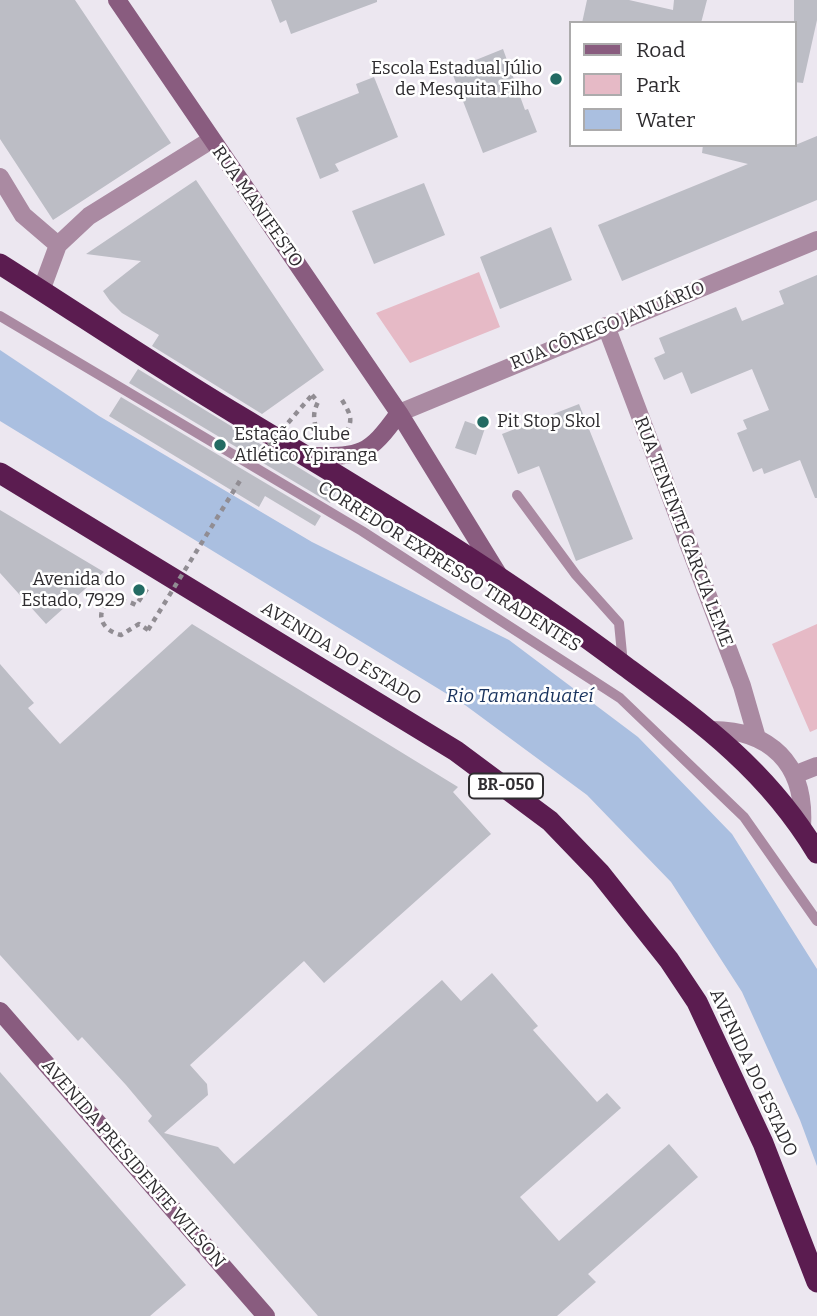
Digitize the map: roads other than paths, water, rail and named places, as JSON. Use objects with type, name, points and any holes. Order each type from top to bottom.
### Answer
[{"type":"highway","points":[[0,264],[498,574],[623,664],[757,771],[802,827],[817,853]]},
{"type":"highway","name":"AVENIDA DO ESTADO","points":[[0,473],[456,751],[550,821],[600,873],[697,1002],[763,1143],[817,1282]]},
{"type":"main road","name":"RUA MANIFESTO","points":[[117,0],[399,413],[498,574]]},
{"type":"main road","points":[[308,456],[354,456],[383,436],[399,413]]},
{"type":"main road","name":"AVENIDA PRESIDENTE WILSON","points":[[0,1011],[266,1316]]},
{"type":"street","points":[[41,291],[58,245],[89,216],[211,140]]},
{"type":"street","points":[[0,177],[23,215],[58,245]]},
{"type":"street","name":"RUA CÔNEGO JANUÁRIO","points":[[399,413],[817,240]]},
{"type":"street","name":"RUA TENENTE GARCIA LEME","points":[[606,326],[742,686],[757,738]]},
{"type":"street","points":[[707,730],[727,730],[757,738],[780,754],[794,775],[803,807],[802,827]]},
{"type":"street","points":[[794,775],[817,765]]},
{"type":"lane","name":"CORREDOR EXPRESSO TIRADENTES","points":[[0,316],[362,531],[499,617],[620,698],[744,817],[817,921]]},
{"type":"lane","points":[[517,495],[576,575],[620,623],[623,664]]},
{"type":"water","name":"Rio Tamanduateí","points":[[0,350],[99,416],[312,542],[509,640],[638,737],[732,834],[817,969],[817,1166],[800,1120],[742,992],[671,882],[587,795],[465,705],[0,421]]},
{"type":"place","name":"Escola Estadual Júlio de Mesquita Filho","points":[[556,79]]},
{"type":"place","name":"Pit Stop Skol","points":[[483,422]]},
{"type":"place","name":"Estação Clube Atlético Ypiranga","points":[[220,445]]},
{"type":"place","name":"Avenida do Estado, 7929","points":[[139,590]]}]
